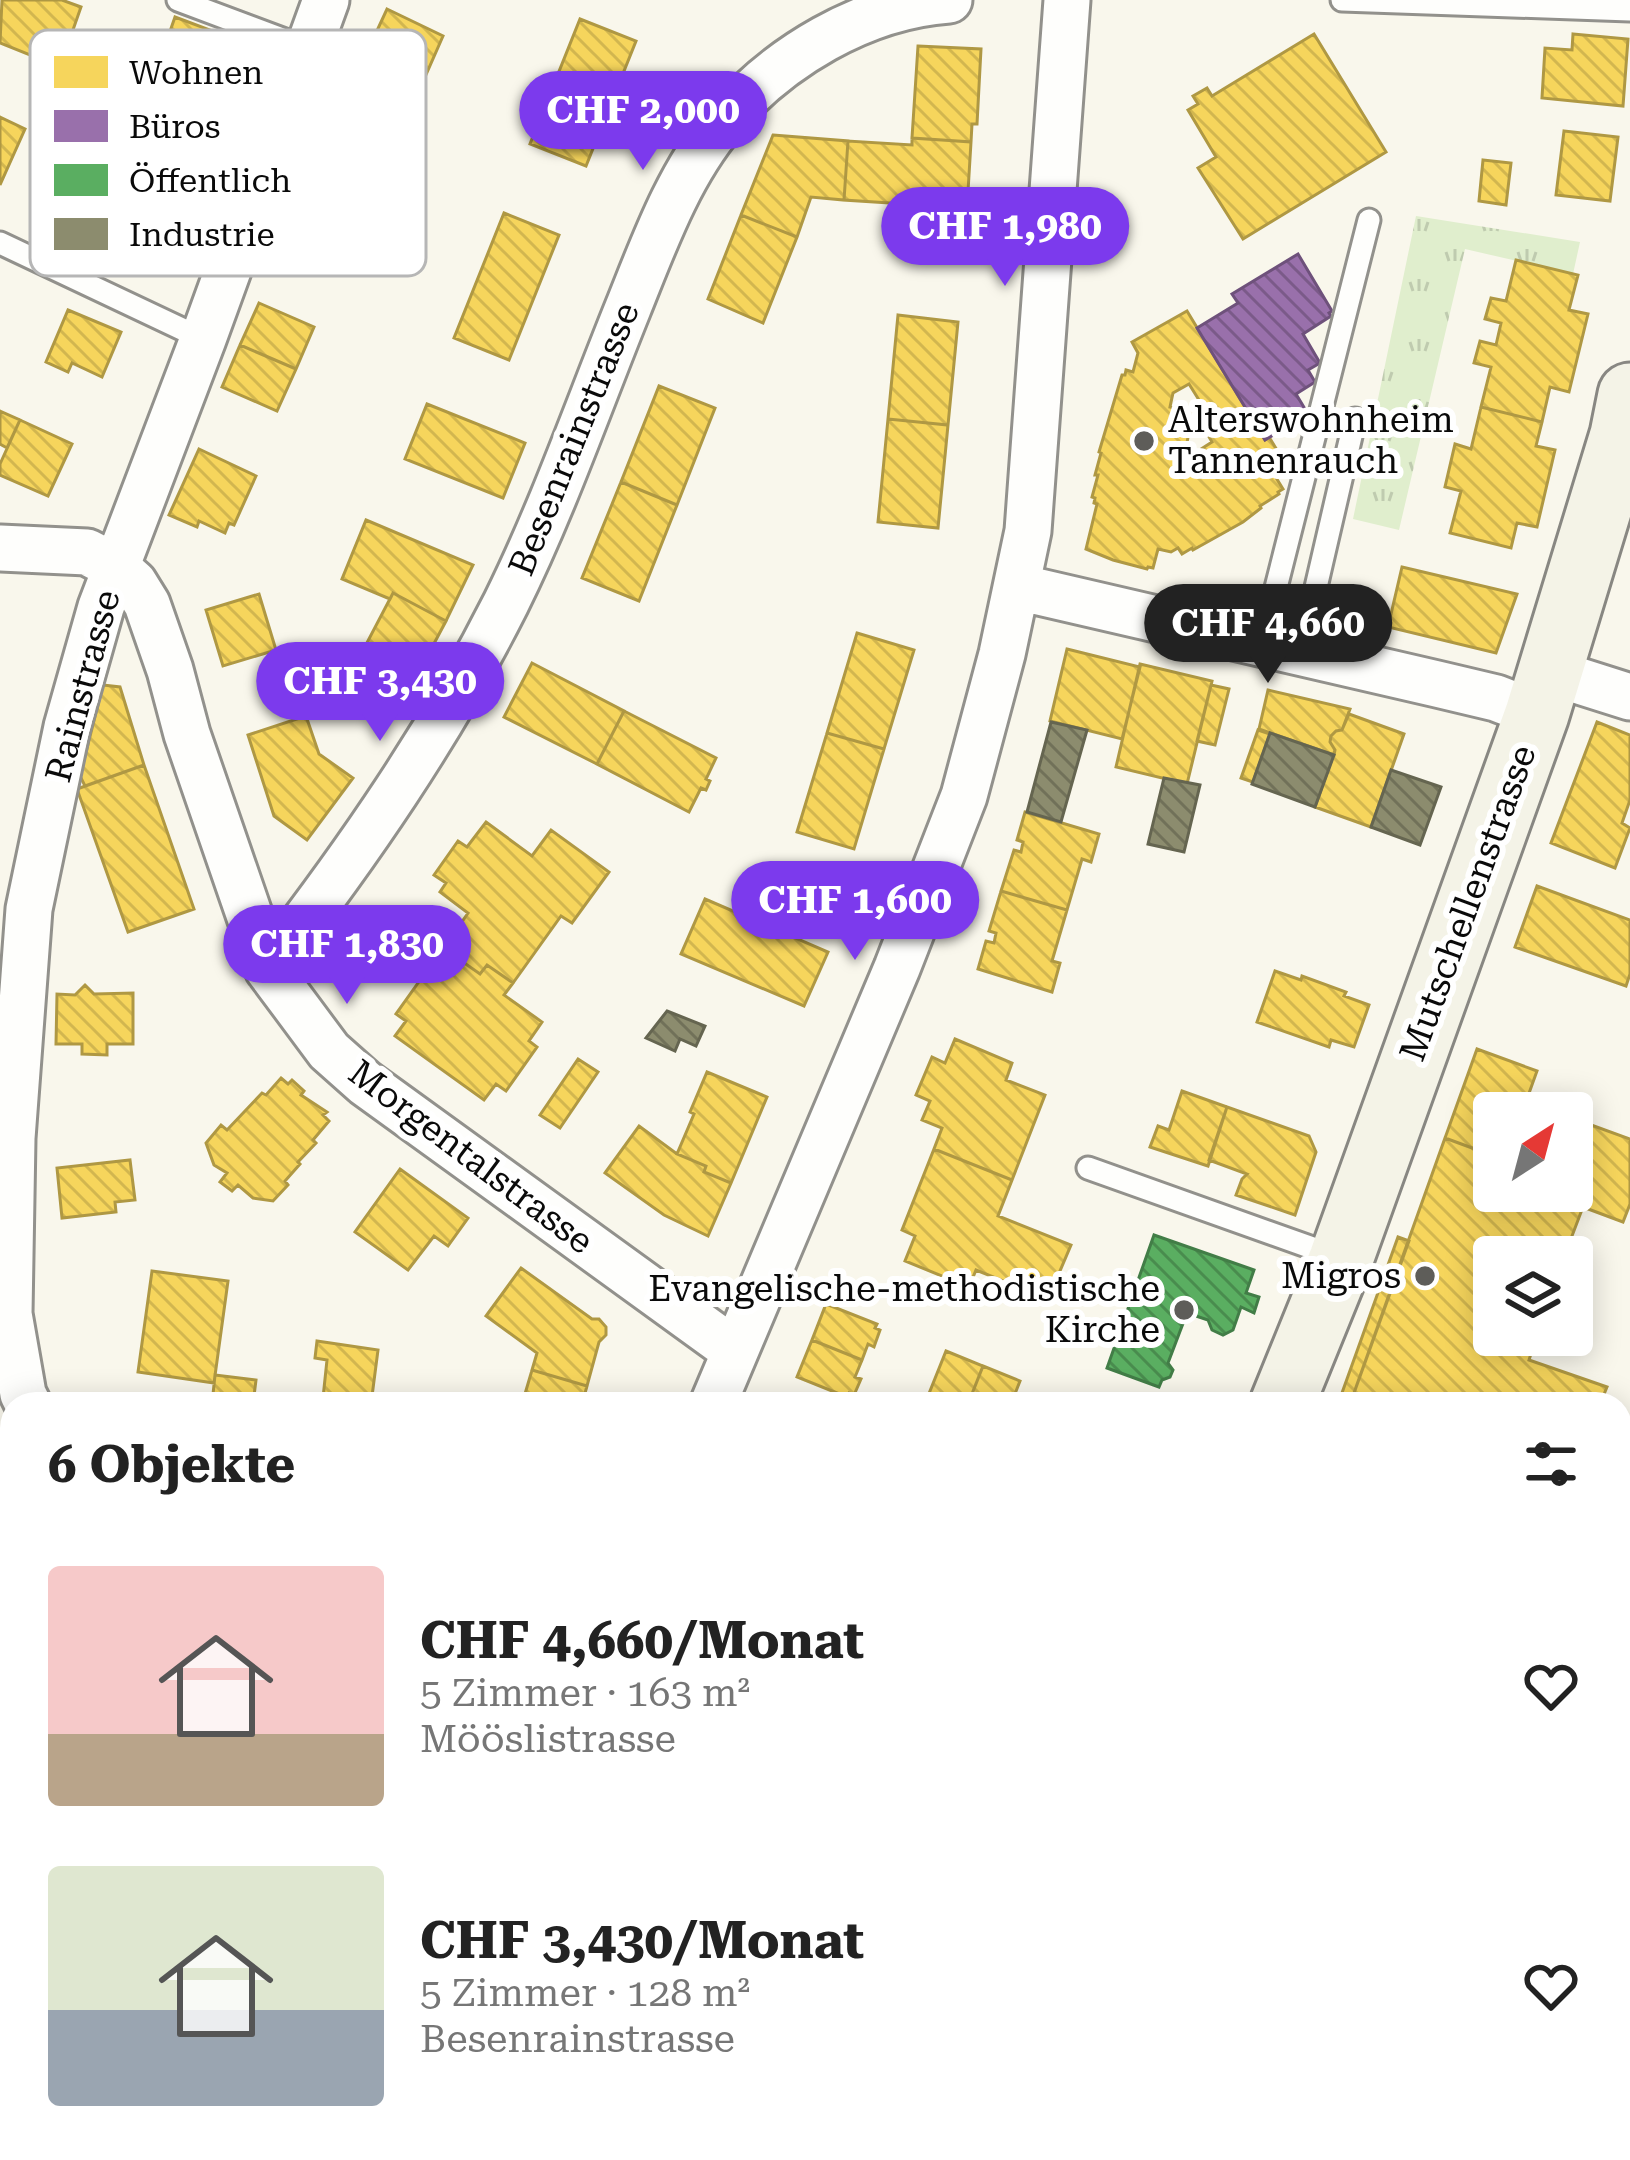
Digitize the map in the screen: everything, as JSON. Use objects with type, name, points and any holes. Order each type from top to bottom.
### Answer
[{"type":"street","name":"Rainstrasse","points":[[316,30],[326,0]]},
{"type":"street","name":"Besenrainstrasse","points":[[268,969],[368,837],[493,628],[534,546],[647,260],[676,197],[710,140],[764,82],[806,50],[863,19],[921,2],[950,0]]},
{"type":"street","points":[[718,1392],[897,968],[964,796],[1018,587],[1028,531],[1066,0]]},
{"type":"street","name":"Rainstrasse","points":[[17,1392],[9,1314],[12,1138],[28,909],[67,727],[100,607],[226,276]]},
{"type":"street","name":"Mutschellenstrasse","points":[[1287,1392],[1341,1258],[1544,693],[1630,394]]},
{"type":"street","points":[[0,548],[87,552],[116,567]]},
{"type":"street","name":"Morgentalstrasse","points":[[116,567],[147,604],[268,969],[329,1051],[365,1083],[735,1351]]},
{"type":"street","points":[[1018,587],[1496,698],[1544,693],[1630,698]]},
{"type":"lane","points":[[178,0],[257,30]]},
{"type":"lane","points":[[1342,0],[1630,10]]},
{"type":"lane","points":[[1281,648],[1369,220]]},
{"type":"lane","points":[[0,244],[30,258]]},
{"type":"lane","points":[[68,276],[203,339]]},
{"type":"lane","points":[[1281,648],[1355,418]]},
{"type":"lane","points":[[1088,1168],[1341,1258]]},
{"type":"green space","points":[[1416,216],[1580,242],[1573,274],[1465,249],[1399,530],[1353,519]]},
{"type":"building: Wohnen","points":[[2,0],[62,0],[81,7],[73,30],[30,30],[30,55],[0,43]]},
{"type":"building: Wohnen","points":[[387,9],[443,36],[426,75],[426,30],[377,30]]},
{"type":"building: Wohnen","points":[[175,17],[210,30],[170,30]]},
{"type":"building: Wohnen","points":[[580,19],[636,41],[586,166],[530,144]]},
{"type":"building: Wohnen","points":[[1314,34],[1386,152],[1243,239],[1198,168],[1216,157],[1188,110],[1198,104],[1193,96],[1207,88],[1212,96]]},
{"type":"building: Wohnen","points":[[1573,34],[1628,39],[1623,106],[1542,98],[1545,48],[1572,50]]},
{"type":"building: Wohnen","points":[[918,46],[981,49],[977,124],[972,124],[971,142],[912,138]]},
{"type":"building: Wohnen","points":[[0,117],[25,129],[0,185]]},
{"type":"building: Wohnen","points":[[1564,131],[1618,137],[1610,201],[1556,195]]},
{"type":"building: Wohnen","points":[[773,135],[848,141],[844,200],[811,197],[797,237],[741,215]]},
{"type":"building: Wohnen","points":[[912,138],[971,142],[967,208],[844,200],[848,141],[912,145]]},
{"type":"building: Wohnen","points":[[1483,160],[1511,163],[1506,205],[1479,201]]},
{"type":"building: Wohnen","points":[[504,213],[559,235],[509,360],[454,338]]},
{"type":"building: Wohnen","points":[[741,215],[797,237],[763,323],[708,299]]},
{"type":"building: Wohnen","points":[[1516,260],[1578,275],[1569,310],[1588,314],[1569,392],[1550,387],[1542,422],[1481,407],[1491,367],[1474,363],[1480,341],[1496,345],[1501,323],[1485,319],[1491,298],[1506,301]]},
{"type":"building: Wohnen","points":[[259,303],[314,327],[296,369],[240,345]]},
{"type":"building: Wohnen","points":[[68,310],[121,332],[102,377],[72,363],[68,372],[46,362]]},
{"type":"building: Wohnen","name":"Alterswohnheim Tannenrauch","points":[[1187,311],[1265,440],[1269,437],[1288,468],[1275,476],[1283,489],[1279,494],[1243,522],[1182,554],[1178,548],[1171,552],[1158,549],[1153,568],[1147,569],[1086,549],[1097,504],[1092,497],[1099,452],[1122,375],[1126,370],[1133,372],[1138,353],[1132,342]],"holes":[[[1189,384],[1214,424],[1205,430],[1212,442],[1198,451],[1186,448],[1189,432],[1170,407],[1173,393]]]},
{"type":"building: Wohnen","points":[[898,315],[958,322],[948,425],[888,419]]},
{"type":"building: Wohnen","points":[[240,345],[296,369],[277,411],[222,387]]},
{"type":"building: Wohnen","points":[[659,386],[715,408],[677,505],[621,482]]},
{"type":"building: Wohnen","points":[[427,404],[525,443],[503,498],[405,459]]},
{"type":"building: Wohnen","points":[[1481,407],[1542,422],[1536,446],[1555,450],[1537,527],[1517,523],[1511,548],[1450,533],[1461,491],[1445,487],[1455,444],[1471,449]]},
{"type":"building: Wohnen","points":[[0,411],[20,420],[7,448],[0,444]]},
{"type":"building: Wohnen","points":[[888,419],[948,425],[938,528],[878,522]]},
{"type":"building: Wohnen","points":[[20,420],[72,444],[48,496],[0,475],[0,464]]},
{"type":"building: Wohnen","points":[[199,449],[256,476],[234,525],[229,523],[225,533],[169,515]]},
{"type":"building: Wohnen","points":[[621,482],[677,505],[639,601],[582,578]]},
{"type":"building: Wohnen","points":[[366,520],[473,565],[446,621],[393,593],[390,599],[342,579]]},
{"type":"building: Wohnen","points":[[1402,567],[1517,594],[1496,653],[1388,627]]},
{"type":"building: Wohnen","points":[[393,593],[446,621],[413,683],[360,656]]},
{"type":"building: Wohnen","points":[[259,594],[276,650],[223,666],[206,610]]},
{"type":"building: Wohnen","points":[[857,633],[914,650],[884,749],[827,733]]},
{"type":"building: Wohnen","points":[[1067,649],[1140,667],[1122,739],[1050,721]]},
{"type":"building: Wohnen","points":[[532,663],[624,711],[597,764],[504,717]]},
{"type":"building: Wohnen","points":[[1140,664],[1212,681],[1187,784],[1116,767]]},
{"type":"building: Wohnen","points":[[103,685],[120,687],[144,765],[85,786],[80,776]]},
{"type":"building: Wohnen","points":[[1211,685],[1229,689],[1215,745],[1197,741]]},
{"type":"building: Wohnen","points":[[1268,690],[1350,709],[1342,730],[1331,736],[1334,755],[1259,729]]},
{"type":"building: Wohnen","points":[[624,711],[716,758],[706,790],[701,788],[689,812],[597,764]]},
{"type":"building: Wohnen","points":[[1349,714],[1404,734],[1371,827],[1315,807],[1335,750],[1331,736],[1342,730]]},
{"type":"building: Wohnen","points":[[306,716],[319,754],[353,778],[307,840],[274,816],[248,735]]},
{"type":"building: Wohnen","points":[[1597,722],[1630,735],[1630,800],[1622,823],[1630,828],[1615,868],[1551,843]]},
{"type":"building: Wohnen","points":[[1258,730],[1270,734],[1253,782],[1241,778]]},
{"type":"building: Wohnen","points":[[827,733],[884,749],[854,849],[797,832]]},
{"type":"building: Wohnen","points":[[144,765],[194,909],[128,932],[77,789]]},
{"type":"building: Wohnen","points":[[1025,812],[1099,834],[1091,862],[1082,859],[1067,910],[1001,891],[1014,850],[1021,852],[1023,842],[1017,840]]},
{"type":"building: Wohnen","points":[[486,822],[532,856],[551,830],[609,872],[572,923],[561,916],[513,983],[487,965],[480,974],[443,948],[454,952],[466,936],[457,929],[468,913],[440,892],[446,883],[434,875],[458,841],[467,847]]},
{"type":"building: Wohnen","points":[[1537,886],[1630,920],[1626,986],[1515,947]]},
{"type":"building: Wohnen","points":[[1001,891],[1067,910],[1052,961],[1060,963],[1052,992],[978,969],[986,941],[994,943],[996,933],[989,931]]},
{"type":"building: Wohnen","points":[[705,899],[828,952],[804,1006],[681,954]]},
{"type":"building: Wohnen","points":[[443,948],[480,974],[487,965],[513,983],[504,995],[542,1022],[529,1041],[537,1047],[506,1091],[496,1084],[484,1100],[395,1036],[406,1021],[396,1014]]},
{"type":"building: Wohnen","points":[[1275,971],[1301,980],[1302,976],[1369,1005],[1354,1047],[1331,1040],[1329,1047],[1257,1022]]},
{"type":"building: Wohnen","points":[[85,985],[94,994],[133,993],[133,1044],[107,1044],[107,1055],[82,1054],[82,1044],[56,1044],[57,994],[75,995]]},
{"type":"building: Wohnen","points":[[955,1039],[1012,1063],[1006,1080],[1045,1095],[1012,1180],[934,1149],[942,1128],[922,1120],[930,1101],[916,1095],[932,1057],[945,1063]]},
{"type":"building: Wohnen","points":[[1477,1049],[1537,1071],[1529,1092],[1473,1092],[1473,1148],[1445,1138]]},
{"type":"building: Wohnen","points":[[578,1059],[598,1072],[560,1128],[540,1115]]},
{"type":"building: Wohnen","points":[[707,1072],[767,1097],[731,1183],[677,1154]]},
{"type":"building: Wohnen","points":[[281,1078],[288,1084],[292,1080],[304,1091],[301,1095],[327,1112],[323,1115],[329,1121],[273,1201],[253,1198],[238,1185],[232,1191],[220,1182],[227,1173],[214,1165],[206,1143],[221,1125],[227,1130]]},
{"type":"building: Wohnen","points":[[1182,1091],[1227,1107],[1208,1166],[1150,1147],[1158,1126],[1169,1130]]},
{"type":"building: Wohnen","points":[[1227,1107],[1309,1136],[1316,1152],[1295,1215],[1236,1195],[1247,1174],[1209,1160]]},
{"type":"building: Wohnen","points":[[639,1126],[677,1154],[706,1166],[704,1172],[731,1183],[708,1236],[664,1215],[605,1173]]},
{"type":"building: Wohnen","points":[[1593,1126],[1630,1139],[1630,1204],[1623,1222],[1593,1211]]},
{"type":"building: Wohnen","points":[[1445,1138],[1473,1148],[1473,1212],[1581,1212],[1572,1236],[1473,1236],[1473,1356],[1530,1356],[1529,1360],[1607,1387],[1605,1392],[1354,1392]]},
{"type":"building: Wohnen","points":[[934,1149],[1012,1180],[998,1216],[1071,1245],[1054,1285],[1032,1276],[1026,1290],[976,1270],[969,1287],[905,1261],[915,1236],[902,1230]]},
{"type":"building: Wohnen","points":[[130,1160],[135,1200],[115,1202],[116,1212],[62,1218],[57,1168]]},
{"type":"building: Wohnen","points":[[400,1169],[468,1218],[448,1246],[434,1236],[408,1270],[355,1232]]},
{"type":"building: Wohnen","points":[[1398,1237],[1409,1241],[1354,1392],[1342,1392]]},
{"type":"building: Wohnen","points":[[521,1268],[606,1327],[587,1386],[532,1370],[537,1353],[486,1316]]},
{"type":"building: Wohnen","points":[[152,1271],[228,1281],[214,1383],[138,1372]]},
{"type":"building: Wohnen","points":[[826,1304],[877,1324],[880,1330],[874,1347],[868,1344],[862,1360],[812,1340]]},
{"type":"building: Wohnen","points":[[812,1340],[862,1360],[855,1392],[834,1392],[797,1377]]},
{"type":"building: Wohnen","points":[[317,1341],[378,1350],[373,1392],[324,1392],[327,1360],[315,1358]]},
{"type":"building: Wohnen","points":[[946,1351],[983,1366],[973,1392],[930,1392]]},
{"type":"building: Wohnen","points":[[983,1366],[1020,1381],[1016,1392],[973,1392]]},
{"type":"building: Wohnen","points":[[532,1370],[587,1386],[585,1392],[526,1392]]},
{"type":"building: Wohnen","points":[[215,1375],[256,1380],[254,1392],[213,1392]]},
{"type":"building: Büros","points":[[1298,254],[1332,311],[1303,334],[1320,363],[1308,370],[1315,382],[1296,394],[1308,414],[1265,440],[1197,328],[1238,303],[1232,294]]},
{"type":"building: Öffentlich","name":"Evangelische-methodistische Kirche","points":[[1154,1235],[1254,1270],[1246,1293],[1259,1297],[1254,1313],[1241,1307],[1233,1330],[1223,1335],[1212,1330],[1208,1320],[1187,1313],[1168,1363],[1173,1370],[1159,1387],[1107,1368]]},
{"type":"building: Industrie","points":[[369,660],[413,683],[403,703],[360,676]]},
{"type":"building: Industrie","points":[[1051,722],[1087,730],[1061,822],[1027,812]]},
{"type":"building: Industrie","points":[[1270,733],[1334,755],[1315,807],[1252,784]]},
{"type":"building: Industrie","points":[[1391,770],[1441,787],[1420,845],[1371,827]]},
{"type":"building: Industrie","points":[[1164,778],[1200,785],[1184,852],[1148,844]]},
{"type":"building: Industrie","points":[[667,1011],[705,1026],[696,1046],[680,1039],[675,1051],[646,1038]]},
{"type":"place","name":"Alterswohnheim Tannenrauch","points":[[1144,441]]},
{"type":"place","name":"Migros","points":[[1425,1276]]},
{"type":"place","name":"Evangelische-methodistische Kirche","points":[[1184,1310]]}]
